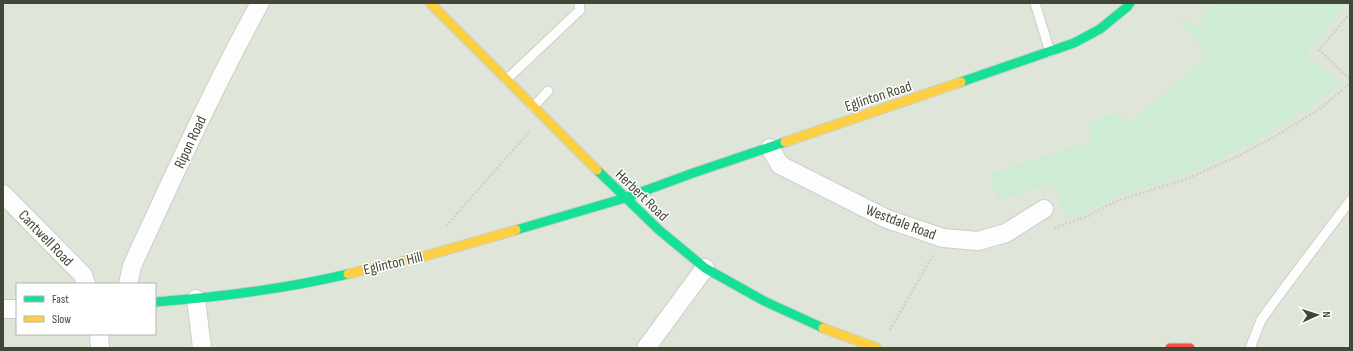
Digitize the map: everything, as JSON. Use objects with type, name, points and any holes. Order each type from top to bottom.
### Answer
[{"type":"street","name":"Ripon Road","points":[[128,283],[132,266],[199,122],[236,47],[260,3]]},
{"type":"street","name":"Herbert Road","points":[[430,3],[625,198],[659,230],[705,268],[764,301],[830,331],[877,348]]},
{"type":"street","name":"Eglinton Road","points":[[625,198],[693,173],[770,148],[1074,43],[1100,30],[1130,3]]},
{"type":"street","name":"Westdale Road","points":[[770,148],[780,166],[887,220],[943,238],[978,241],[1006,233],[1044,209]]},
{"type":"street","name":"Cantwell Road","points":[[3,194],[83,276],[86,283]]},
{"type":"street","name":"Eglinton Hill","points":[[156,302],[196,299],[264,290],[331,278],[418,258],[625,198]]},
{"type":"street","points":[[646,348],[705,268]]},
{"type":"street","points":[[196,299],[202,348]]},
{"type":"street","points":[[3,309],[16,309]]},
{"type":"street","points":[[99,335],[100,348]]},
{"type":"street","points":[[1170,348],[1190,348]]},
{"type":"lane","points":[[506,80],[580,10],[579,3]]},
{"type":"lane","points":[[1035,3],[1050,52]]},
{"type":"lane","points":[[533,107],[548,91]]},
{"type":"lane","points":[[1250,348],[1261,320],[1350,201]]},
{"type":"path","points":[[1350,13],[1319,50],[1350,79]]},
{"type":"path","points":[[1044,209],[1051,229],[1088,216],[1116,201],[1189,178],[1276,136],[1321,108],[1350,83]]},
{"type":"path","points":[[444,228],[542,116]]},
{"type":"path","points":[[888,334],[943,238]]},
{"type":"shaded area","points":[[3,3],[1350,3],[1350,348],[3,348]]},
{"type":"green space","points":[[1210,3],[1346,3],[1306,54],[1341,85],[1315,104],[1246,146],[1210,164],[1183,175],[1115,197],[1088,212],[1066,219],[1053,183],[999,201],[989,174],[1093,141],[1088,124],[1117,112],[1128,124],[1208,56],[1176,17],[1200,26]]},
{"type":"traffic: fast","points":[[961,82],[1074,43],[1100,29],[1130,3]]},
{"type":"traffic: fast","points":[[516,230],[625,198],[785,142]]},
{"type":"traffic: fast","points":[[597,170],[659,230],[705,268],[764,301],[823,328]]},
{"type":"traffic: fast","points":[[156,302],[252,292],[348,274]]},
{"type":"traffic: slow","points":[[430,3],[597,170]]},
{"type":"traffic: slow","points":[[785,142],[961,82]]},
{"type":"traffic: slow","points":[[348,274],[418,258],[516,230]]},
{"type":"traffic: slow","points":[[823,328],[877,348]]},
{"type":"traffic: jam","points":[[1170,348],[1190,348]]}]
